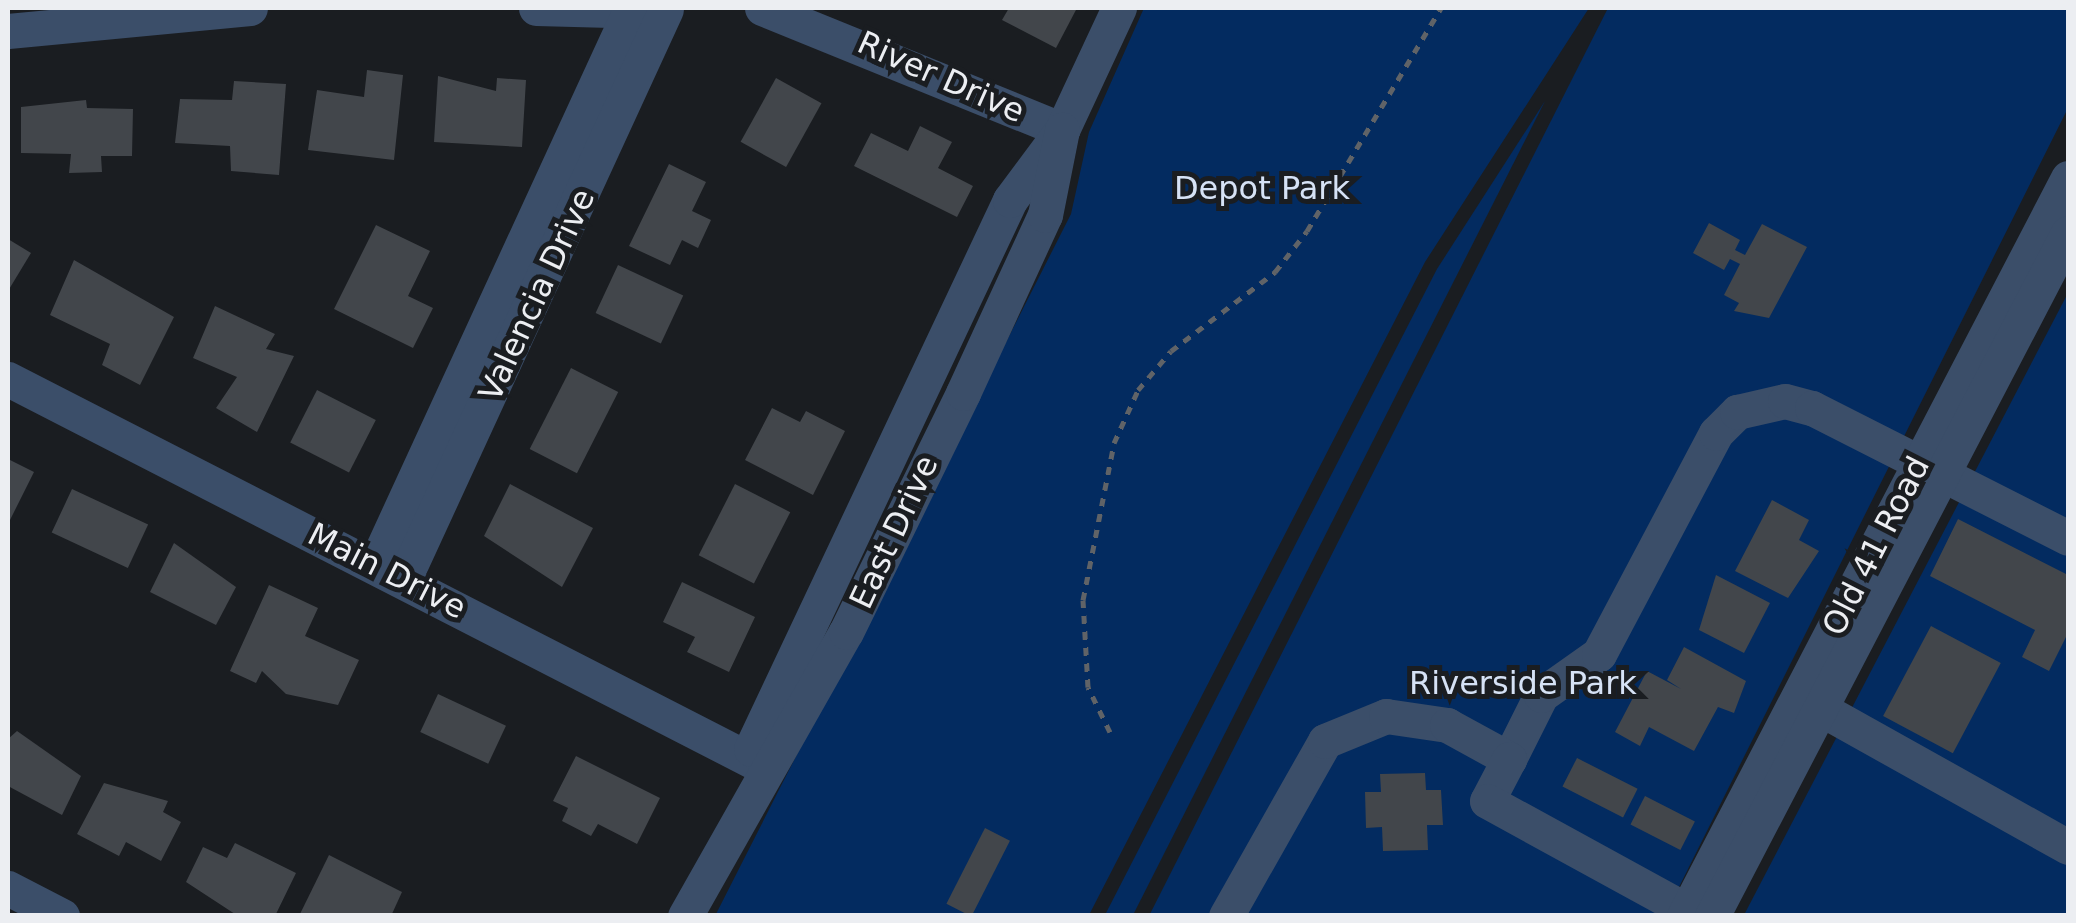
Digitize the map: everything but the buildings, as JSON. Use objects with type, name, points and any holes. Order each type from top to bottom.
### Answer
[{"type":"street","points":[[8,31],[250,8]]},
{"type":"street","points":[[536,8],[630,13],[676,8]]},
{"type":"street","name":"Valencia Drive","points":[[389,572],[676,8]]},
{"type":"street","name":"River Drive","points":[[762,8],[1062,130]]},
{"type":"street","name":"East Drive","points":[[685,916],[1010,200],[1062,130],[1119,8]]},
{"type":"street","name":"Valencia Drive","points":[[389,572],[630,13]]},
{"type":"street","name":"Old 41 Road","points":[[1695,914],[1821,709],[1930,466],[2068,178]]},
{"type":"street","name":"Old 41 Road","points":[[1695,914],[1930,466],[2068,232]]},
{"type":"street","name":"Main Drive","points":[[8,379],[756,762]]},
{"type":"street","points":[[1695,914],[1487,801],[1541,696],[1599,654],[1716,433],[1737,412],[1784,401],[1930,466],[2068,538]]},
{"type":"street","points":[[1821,709],[2068,846]]},
{"type":"street","points":[[1226,916],[1325,741],[1386,716],[1448,726],[1509,759]]},
{"type":"street","points":[[8,888],[62,916]]},
{"type":"path","points":[[1110,732],[1088,687],[1083,600],[1122,426],[1172,351],[1275,272],[1308,232],[1441,8]]},
{"type":"green space","name":"Depot Park","points":[[1144,8],[1589,8],[1425,262],[1089,915],[715,916],[1071,214],[1089,132]]},
{"type":"green space","name":"Riverside Park","points":[[1608,8],[2068,8],[2068,108],[1665,915],[1149,916]]},
{"type":"green space","points":[[1545,101],[1133,915],[1105,915],[1437,269]]},
{"type":"green space","points":[[2068,293],[2068,915],[1744,915]]}]
